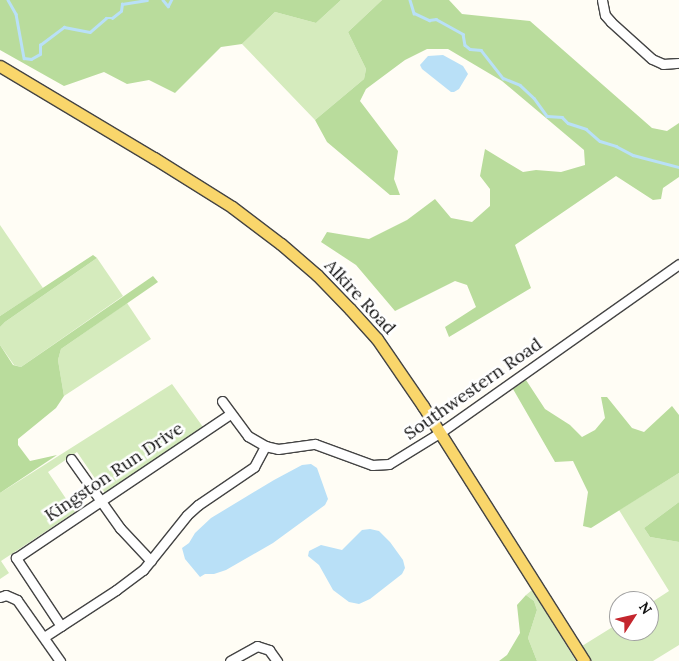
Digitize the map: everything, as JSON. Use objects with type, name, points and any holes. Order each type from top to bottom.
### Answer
[{"type":"main road","name":"Alkire Road","points":[[0,66],[232,207],[281,244],[317,276],[383,346],[441,432],[584,661]]},
{"type":"street","points":[[602,4],[611,22],[652,59],[663,64],[679,63]]},
{"type":"street","name":"Southwestern Road","points":[[265,446],[278,449],[314,444],[363,463],[379,465],[394,462],[441,432],[679,264]]},
{"type":"street","points":[[44,637],[116,590],[151,561],[187,515],[198,505],[254,467],[265,446],[248,436],[222,401]]},
{"type":"street","name":"Kingston Run Drive","points":[[61,626],[16,558],[230,414]]},
{"type":"street","points":[[71,459],[130,540],[151,561]]},
{"type":"street","points":[[0,597],[10,595],[17,600],[60,661]]},
{"type":"street","points":[[230,661],[252,647],[262,646],[269,650],[278,661]]},
{"type":"green space","points":[[0,0],[341,0],[316,23],[275,12],[242,44],[221,47],[175,93],[149,80],[127,84],[104,72],[64,86],[0,50]]},
{"type":"green space","points":[[341,0],[382,0],[348,32],[366,69],[364,79],[315,120],[242,44],[275,12],[316,23]]},
{"type":"green space","points":[[382,0],[449,0],[462,14],[530,21],[652,128],[667,131],[679,123],[679,177],[663,188],[661,199],[653,200],[616,176],[515,245],[531,288],[449,337],[445,327],[476,307],[467,285],[455,281],[395,311],[356,265],[321,242],[327,232],[369,239],[407,220],[435,199],[451,218],[472,222],[490,206],[490,189],[480,176],[485,149],[523,172],[536,170],[561,172],[585,165],[584,150],[502,81],[448,49],[427,49],[405,60],[366,89],[360,101],[398,151],[394,179],[400,195],[390,195],[327,142],[315,120],[364,79],[366,69],[348,32]]},
{"type":"green space","points":[[0,225],[43,288],[0,316]]},
{"type":"green space","points":[[93,255],[97,258],[0,327],[0,316]]},
{"type":"green space","points":[[97,258],[123,296],[21,367],[14,365],[0,345],[0,327]]},
{"type":"green space","points":[[153,276],[158,282],[61,349],[58,360],[64,396],[56,408],[18,439],[18,445],[30,461],[57,455],[0,493],[0,345],[13,365],[21,367]]},
{"type":"green space","points":[[127,303],[151,339],[64,396],[58,360],[61,349]]},
{"type":"green space","points":[[526,380],[545,409],[570,425],[582,437],[595,430],[605,418],[601,397],[607,397],[632,428],[644,432],[672,406],[679,415],[679,473],[591,528],[583,526],[588,492],[573,461],[555,462],[513,389]]},
{"type":"green space","points":[[172,384],[203,427],[105,493],[77,452],[48,472],[75,512],[1,561],[9,573],[0,579],[0,493]]},
{"type":"green space","points":[[679,473],[679,502],[644,528],[650,537],[679,542],[679,645],[653,661],[592,661],[582,646],[609,629],[609,641],[659,641],[659,598],[669,591],[619,510]]},
{"type":"green space","points":[[679,502],[679,542],[650,537],[644,528]]},
{"type":"green space","points":[[532,590],[576,661],[537,661],[528,638],[537,610],[534,601],[526,595]]},
{"type":"green space","points":[[526,595],[534,601],[537,610],[528,638],[537,661],[499,661],[507,655],[520,633],[517,605]]},
{"type":"water","points":[[443,55],[463,66],[468,74],[459,89],[454,92],[451,92],[422,69],[420,65],[428,56]]},
{"type":"water","points":[[311,464],[317,468],[328,499],[325,505],[273,543],[226,570],[214,574],[205,574],[200,577],[185,559],[182,548],[189,543],[195,533],[211,518],[274,480],[302,465]]},
{"type":"water","points":[[362,530],[379,531],[390,542],[403,560],[405,568],[402,574],[370,599],[359,604],[349,602],[333,590],[319,565],[308,556],[309,551],[321,545],[342,550]]},
{"type":"waterway","points":[[8,0],[16,14],[24,58],[31,59],[40,54],[40,45],[64,27],[90,32],[106,18],[112,18],[121,11],[122,4],[147,0]]},
{"type":"waterway","points":[[163,0],[168,6],[171,0]]},
{"type":"waterway","points":[[410,0],[414,13],[429,20],[436,19],[463,34],[465,45],[470,49],[481,50],[503,78],[520,85],[534,98],[547,116],[562,117],[568,123],[586,129],[600,141],[616,146],[633,155],[679,167]]}]
